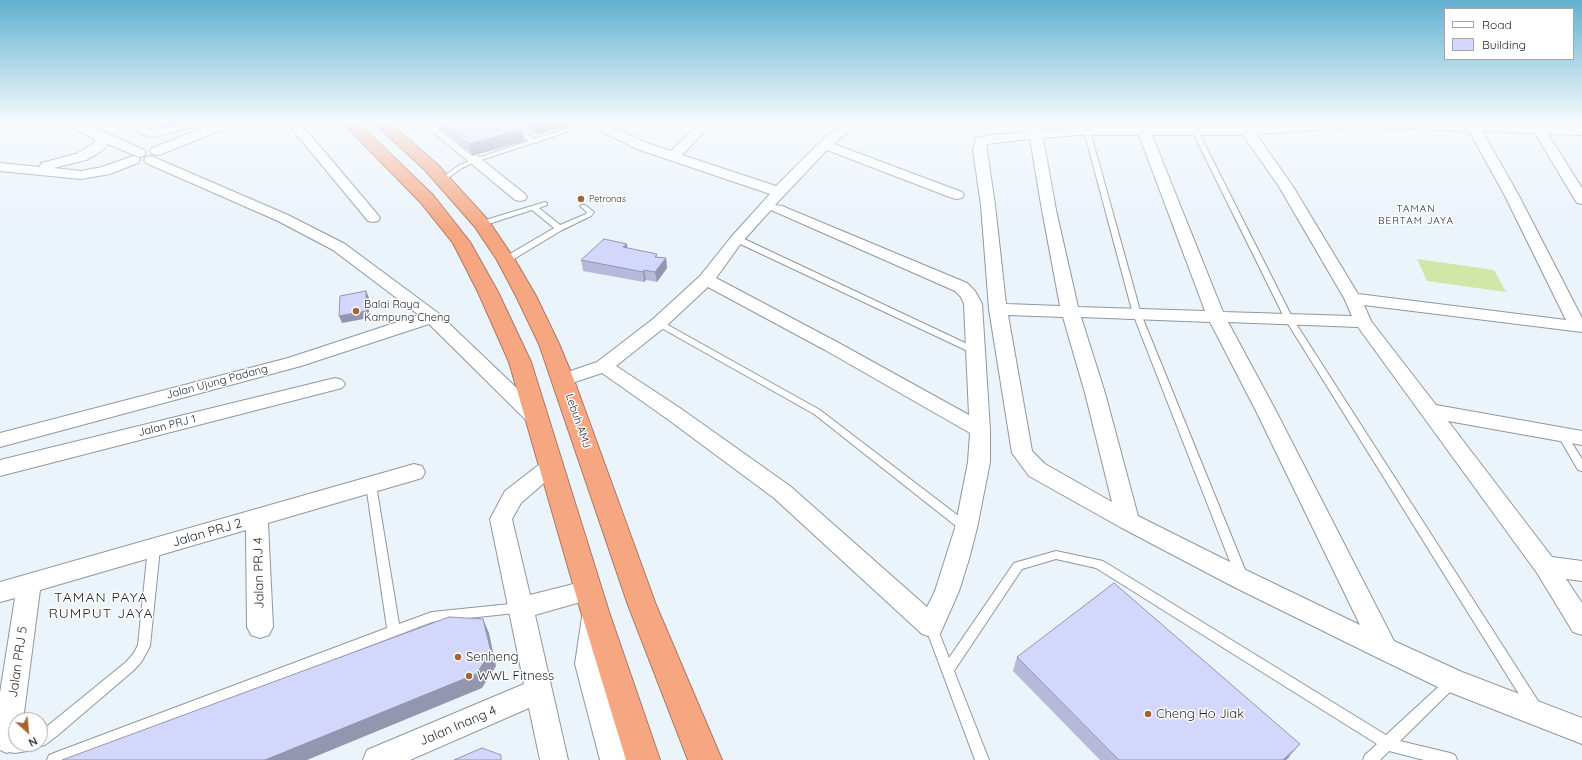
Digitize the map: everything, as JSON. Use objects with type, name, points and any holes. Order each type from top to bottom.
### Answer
[{"type":"highway","points":[[387,158],[418,188],[461,242],[488,292],[517,356],[552,465],[592,601],[643,760]]},
{"type":"highway","name":"Lebuh AMJ","points":[[421,158],[431,167],[482,224],[506,260],[526,296],[549,344],[642,606],[705,758]]},
{"type":"street","points":[[16,168],[48,166],[76,158]]},
{"type":"street","points":[[0,167],[81,175],[105,171],[138,158]]},
{"type":"street","points":[[150,158],[283,218],[339,247],[432,317],[538,420]]},
{"type":"street","points":[[323,158],[373,218]]},
{"type":"street","points":[[470,158],[520,197]]},
{"type":"street","points":[[678,158],[779,192]]},
{"type":"street","points":[[563,380],[585,374],[604,366],[659,323],[706,279],[737,239],[779,192],[813,158]]},
{"type":"street","points":[[859,158],[958,195]]},
{"type":"street","points":[[981,158],[988,205],[998,309],[1022,453],[1037,470],[1128,521],[1243,580],[1385,649],[1453,681],[1582,732]]},
{"type":"street","points":[[1040,158],[1070,312],[1094,393],[1128,521]]},
{"type":"street","points":[[1155,158],[1216,317],[1266,411],[1385,649]]},
{"type":"street","points":[[1266,158],[1285,185],[1352,298],[1363,322],[1431,411],[1545,566],[1582,624]]},
{"type":"street","points":[[1491,158],[1580,327]]},
{"type":"street","points":[[1557,158],[1582,200]]},
{"type":"street","points":[[604,366],[673,413],[782,492],[931,626],[947,591],[966,528],[979,462],[980,430],[973,304],[969,295],[961,287],[777,209]]},
{"type":"street","points":[[706,279],[831,346],[980,430]]},
{"type":"street","points":[[1352,298],[1580,327]]},
{"type":"street","points":[[998,309],[1363,322]]},
{"type":"street","name":"Jalan Ujung Padang","points":[[0,440],[294,362],[432,317]]},
{"type":"street","name":"Jalan PRJ 1","points":[[0,468],[335,384]]},
{"type":"street","points":[[1431,411],[1582,438]]},
{"type":"street","points":[[552,465],[514,497],[501,519],[554,760]]},
{"type":"street","name":"Jalan PRJ 2","points":[[0,592],[414,472]]},
{"type":"street","name":"Jalan PRJ 4","points":[[257,518],[260,627]]},
{"type":"street","points":[[1545,566],[1582,571]]},
{"type":"street","name":"Jalan PRJ 5","points":[[19,712],[29,584]]},
{"type":"street","points":[[521,608],[592,601],[588,664],[614,760]]},
{"type":"street","name":"Jalan Inang 4","points":[[378,760],[539,692]]},
{"type":"lane","points":[[442,180],[455,170],[481,158]]},
{"type":"lane","points":[[1095,158],[1138,314],[1243,580]]},
{"type":"lane","points":[[1208,158],[1289,319],[1540,716]]},
{"type":"lane","points":[[482,224],[545,204]]},
{"type":"lane","points":[[506,260],[558,228],[589,215],[591,212],[583,206]]},
{"type":"lane","points":[[534,208],[558,228]]},
{"type":"lane","points":[[737,239],[975,351]]},
{"type":"lane","points":[[659,323],[817,412],[893,473],[966,528]]},
{"type":"lane","points":[[1562,434],[1582,467]]},
{"type":"lane","points":[[371,485],[394,632]]},
{"type":"lane","points":[[48,734],[130,666],[144,646],[154,548]]},
{"type":"lane","points":[[948,670],[1018,566],[1056,555],[1099,564],[1388,744],[1450,760]]},
{"type":"lane","points":[[54,760],[432,617],[521,608]]},
{"type":"lane","points":[[931,626],[982,760]]},
{"type":"lane","points":[[1370,760],[1453,681]]},
{"type":"green space","points":[[1417,259],[1494,270],[1506,292],[1427,281]]},
{"type":"building","points":[[604,239],[627,244],[623,247],[657,254],[655,257],[666,258],[655,272],[644,270],[643,272],[581,260]]},
{"type":"building","points":[[366,291],[366,311],[339,316],[340,296]]},
{"type":"building","name":"Cheng Ho Jiak","points":[[1114,583],[1300,744],[1283,760],[1119,760],[1017,657]]},
{"type":"building","points":[[449,617],[483,619],[491,652],[476,674],[265,760],[62,760]]},
{"type":"building","points":[[482,748],[501,755],[501,760],[454,760]]},
{"type":"place","name":"Petronas","points":[[581,199]]},
{"type":"place","name":"Balai Raya Kampung Cheng","points":[[356,311]]},
{"type":"place","name":"Senheng","points":[[458,657]]},
{"type":"place","name":"WWL Fitness","points":[[469,676]]},
{"type":"place","name":"Cheng Ho Jiak","points":[[1148,714]]},
{"type":"district","name":"TAMAN BERTAM JAYA","points":[[1416,214]]},
{"type":"district","name":"TAMAN PAYA RUMPUT JAYA","points":[[101,606]]}]
